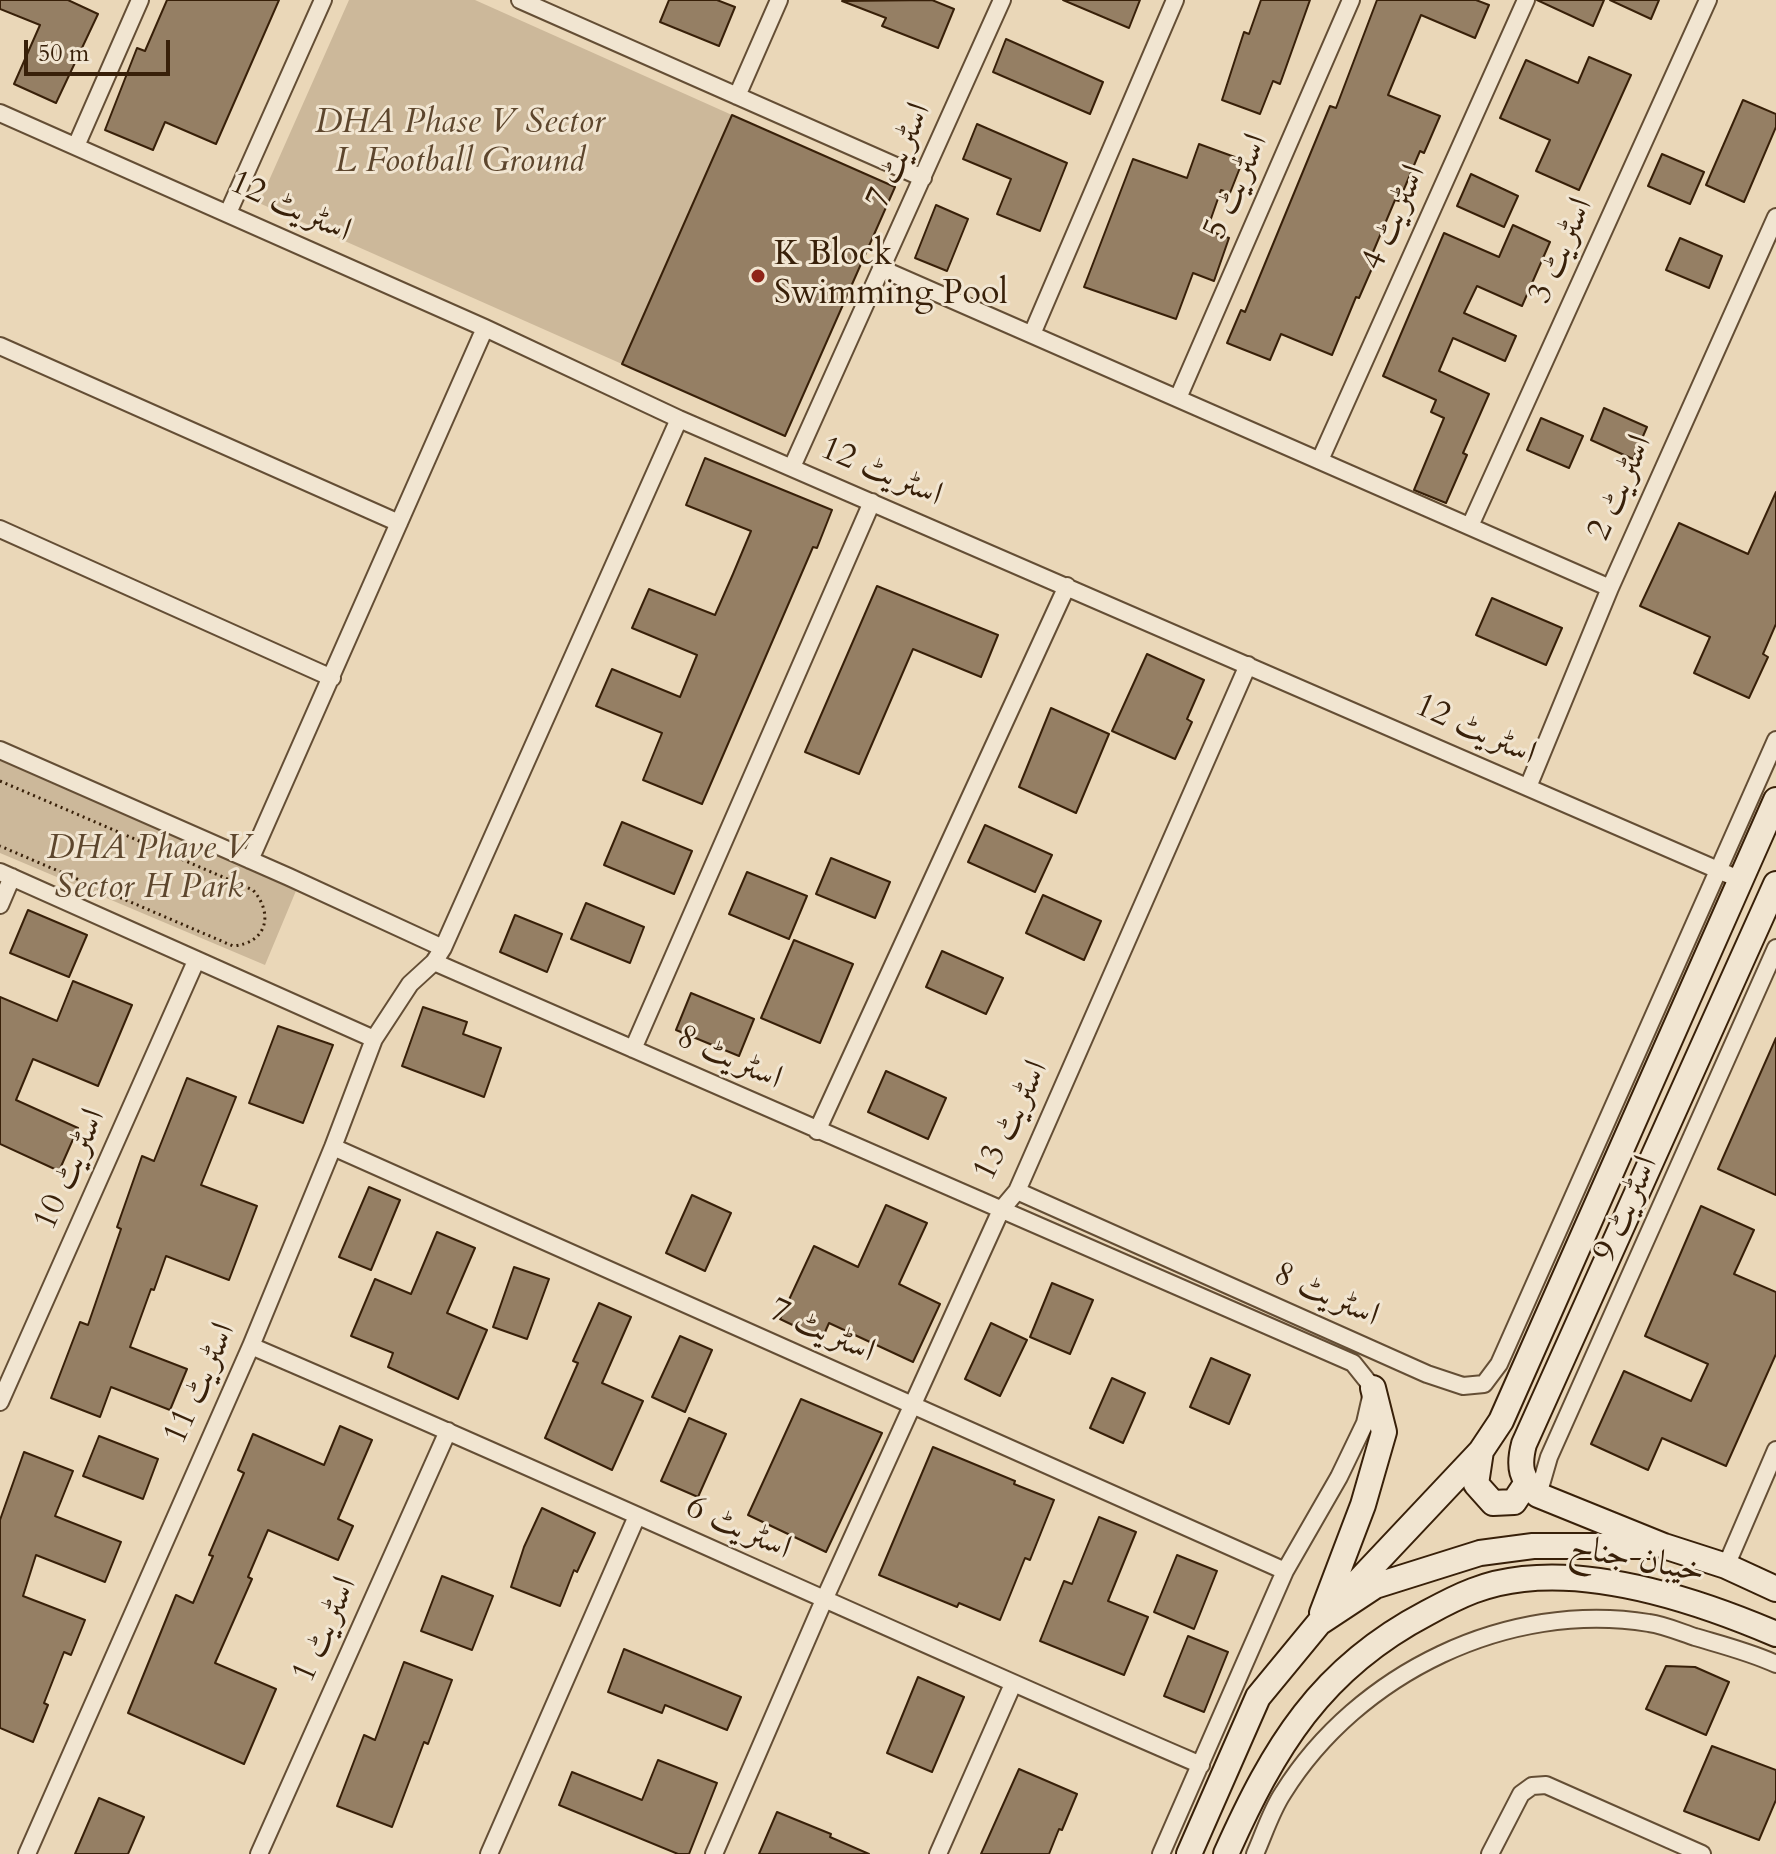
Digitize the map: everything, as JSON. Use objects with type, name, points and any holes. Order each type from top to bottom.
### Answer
[{"type":"main road","points":[[1319,1623],[1481,1451],[1501,1421],[1776,800]]},
{"type":"main road","points":[[1481,1451],[1476,1484],[1493,1503],[1514,1502],[1532,1490],[1518,1463],[1524,1444],[1776,884]]},
{"type":"main road","points":[[1319,1623],[1363,1505],[1384,1432],[1373,1388]]},
{"type":"main road","name":"خیبان جناح","points":[[1532,1490],[1664,1546],[1726,1566],[1776,1589]]},
{"type":"main road","name":"خیبان جناح","points":[[1189,1854],[1258,1697],[1319,1623],[1375,1586],[1480,1553],[1533,1546],[1664,1546]]},
{"type":"main road","name":"خیبان جناح","points":[[1226,1854],[1259,1783],[1286,1738],[1318,1695],[1341,1671],[1388,1633],[1470,1590],[1523,1579],[1571,1578],[1601,1582],[1683,1600],[1775,1633]]},
{"type":"street","points":[[76,146],[140,0]]},
{"type":"street","points":[[228,213],[323,0]]},
{"type":"street","points":[[520,0],[553,7],[737,96],[923,178]]},
{"type":"street","points":[[737,96],[779,0]]},
{"type":"street","name":"اسٹریٹ 7","points":[[792,467],[1002,0]]},
{"type":"street","points":[[1032,334],[1175,0]]},
{"type":"street","name":"اسٹریٹ 5","points":[[1178,398],[1351,0]]},
{"type":"street","name":"اسٹریٹ 4","points":[[1320,460],[1526,0]]},
{"type":"street","name":"اسٹریٹ 3","points":[[1470,526],[1708,0]]},
{"type":"street","name":"اسٹریٹ 12","points":[[0,114],[485,328],[679,419],[1741,880]]},
{"type":"street","name":"اسٹریٹ 2","points":[[1528,787],[1610,588],[1776,217]]},
{"type":"street","points":[[882,269],[1610,588]]},
{"type":"street","points":[[250,860],[485,328]]},
{"type":"street","points":[[0,346],[399,523]]},
{"type":"street","points":[[438,955],[679,419]]},
{"type":"street","points":[[633,1049],[872,502]]},
{"type":"street","points":[[0,529],[332,678]]},
{"type":"street","points":[[817,1131],[1067,586]]},
{"type":"street","name":"اسٹریٹ 13","points":[[824,1600],[1001,1210],[1017,1191],[1248,665]]},
{"type":"street","name":"اسٹریٹ 8","points":[[1017,1191],[1391,1358],[1463,1386],[1484,1384],[1499,1364],[1776,740]]},
{"type":"street","name":"اسٹریٹ 8","points":[[0,750],[250,860],[633,1049],[1353,1363],[1373,1388]]},
{"type":"street","points":[[0,905],[6,875],[374,1039]]},
{"type":"street","name":"اسٹریٹ 9","points":[[1532,1490],[1776,948]]},
{"type":"street","name":"اسٹریٹ 11","points":[[27,1854],[251,1346],[374,1039],[410,984],[438,955]]},
{"type":"street","name":"اسٹریٹ 10","points":[[0,1402],[196,961]]},
{"type":"street","name":"اسٹریٹ 7","points":[[333,1147],[1285,1571]]},
{"type":"street","name":"اسٹریٹ 6","points":[[251,1346],[1201,1765]]},
{"type":"street","points":[[1161,1854],[1285,1571],[1339,1477],[1365,1423],[1373,1388]]},
{"type":"street","name":"اسٹریٹ 1","points":[[259,1854],[448,1431]]},
{"type":"street","points":[[1726,1566],[1776,1450]]},
{"type":"street","points":[[489,1854],[637,1516]]},
{"type":"street","points":[[714,1854],[824,1600]]},
{"type":"street","points":[[1255,1854],[1281,1795],[1326,1737],[1352,1710],[1386,1685],[1431,1659],[1509,1629],[1549,1622],[1649,1623],[1769,1661],[1775,1633]]},
{"type":"street","points":[[938,1854],[1013,1684]]},
{"type":"street","points":[[1259,1783],[1281,1795]]},
{"type":"street","points":[[1490,1854],[1521,1794],[1532,1786],[1546,1785],[1702,1854]]},
{"type":"path","points":[[0,781],[253,890],[266,912],[265,922],[261,933],[253,940],[246,945],[233,946],[0,846]]},
{"type":"green space","name":"DHA Phase V Sector L Football Ground","points":[[349,0],[475,0],[732,115],[622,364],[259,203]]},
{"type":"green space","name":"DHA Phave V Sector H Park","points":[[0,760],[298,886],[265,965],[0,853]]},
{"type":"building","points":[[0,0],[68,0],[98,14],[56,103],[14,84],[40,25],[0,9]]},
{"type":"building","points":[[167,0],[279,0],[216,144],[165,122],[153,150],[105,130],[137,48],[145,51]]},
{"type":"building","points":[[669,0],[717,0],[735,7],[719,46],[660,22]]},
{"type":"building","points":[[932,0],[954,9],[938,48],[882,26],[886,18],[842,1]]},
{"type":"building","points":[[1063,0],[1140,0],[1129,28]]},
{"type":"building","points":[[1261,0],[1310,0],[1280,84],[1273,81],[1260,114],[1222,100],[1244,32],[1249,34]]},
{"type":"building","points":[[1377,0],[1476,0],[1489,5],[1475,38],[1421,15],[1388,95],[1440,116],[1424,153],[1420,151],[1399,201],[1395,200],[1368,264],[1373,266],[1359,298],[1356,297],[1332,355],[1281,334],[1270,360],[1227,343],[1241,310],[1245,312],[1330,106],[1336,108]]},
{"type":"building","points":[[1537,0],[1604,0],[1593,26]]},
{"type":"building","points":[[1610,0],[1659,0],[1651,19]]},
{"type":"building","points":[[1006,39],[1103,82],[1090,114],[993,72]]},
{"type":"building","points":[[1589,57],[1631,75],[1579,190],[1536,171],[1550,140],[1500,118],[1526,60],[1578,83]]},
{"type":"building","points":[[1743,100],[1776,114],[1776,127],[1744,202],[1706,185]]},
{"type":"building","name":"K Block Swimming Pool","points":[[732,115],[895,187],[785,436],[622,364]]},
{"type":"building","points":[[977,124],[1067,163],[1040,231],[997,214],[1011,179],[963,159]]},
{"type":"building","points":[[1199,144],[1243,160],[1230,193],[1221,190],[1207,230],[1229,238],[1214,281],[1193,273],[1176,319],[1084,287],[1133,159],[1187,178]]},
{"type":"building","points":[[1662,154],[1704,172],[1690,204],[1648,186]]},
{"type":"building","points":[[1471,174],[1518,196],[1504,227],[1457,206]]},
{"type":"building","points":[[936,205],[968,219],[947,271],[915,258]]},
{"type":"building","points":[[1513,225],[1550,242],[1522,306],[1477,286],[1464,313],[1516,336],[1505,361],[1453,338],[1439,371],[1489,394],[1463,453],[1467,455],[1446,503],[1414,490],[1444,418],[1431,412],[1436,400],[1383,376],[1444,233],[1499,257]]},
{"type":"building","points":[[1680,238],[1722,256],[1709,288],[1666,270]]},
{"type":"building","points":[[1604,408],[1647,427],[1633,459],[1591,440]]},
{"type":"building","points":[[1541,418],[1583,436],[1569,468],[1527,450]]},
{"type":"building","points":[[705,458],[832,510],[817,548],[813,547],[702,804],[643,780],[662,733],[596,706],[612,669],[680,697],[697,655],[632,628],[649,589],[715,615],[733,574],[751,531],[686,505]]},
{"type":"building","points":[[1776,492],[1776,624],[1763,654],[1768,657],[1749,698],[1694,673],[1710,637],[1640,606],[1679,523],[1748,554]]},
{"type":"building","points":[[877,586],[998,635],[981,677],[913,649],[859,774],[805,752]]},
{"type":"building","points":[[1492,598],[1562,628],[1546,665],[1476,635]]},
{"type":"building","points":[[1147,654],[1204,680],[1187,719],[1192,722],[1175,759],[1112,731]]},
{"type":"building","points":[[1051,708],[1109,734],[1076,813],[1019,787]]},
{"type":"building","points":[[622,822],[692,851],[674,894],[604,865]]},
{"type":"building","points":[[985,825],[1052,855],[1035,892],[968,862]]},
{"type":"building","points":[[831,858],[890,882],[875,918],[816,894]]},
{"type":"building","points":[[747,872],[807,896],[789,939],[729,914]]},
{"type":"building","points":[[1043,895],[1101,921],[1084,960],[1026,933]]},
{"type":"building","points":[[586,903],[644,927],[630,963],[571,939]]},
{"type":"building","points":[[28,910],[87,935],[69,977],[10,953]]},
{"type":"building","points":[[515,915],[562,934],[547,972],[500,952]]},
{"type":"building","points":[[794,940],[853,964],[820,1043],[761,1018]]},
{"type":"building","points":[[942,951],[1003,978],[986,1014],[926,987]]},
{"type":"building","points":[[73,981],[132,1005],[98,1086],[33,1059],[16,1100],[78,1128],[59,1171],[0,1144],[0,997],[57,1021]]},
{"type":"building","points":[[691,993],[754,1019],[739,1056],[676,1030]]},
{"type":"building","points":[[423,1007],[467,1022],[463,1034],[501,1048],[484,1097],[402,1066]]},
{"type":"building","points":[[278,1026],[333,1045],[303,1123],[249,1103]]},
{"type":"building","points":[[1776,1038],[1776,1195],[1718,1169]]},
{"type":"building","points":[[886,1071],[946,1098],[928,1139],[868,1112]]},
{"type":"building","points":[[187,1078],[236,1097],[201,1185],[257,1206],[229,1280],[166,1256],[154,1290],[151,1289],[130,1347],[187,1369],[170,1410],[111,1387],[100,1417],[51,1398],[80,1322],[88,1325],[142,1156],[154,1161]]},
{"type":"building","points":[[369,1187],[400,1200],[371,1270],[339,1257]]},
{"type":"building","points":[[692,1195],[731,1213],[705,1271],[666,1253]]},
{"type":"building","points":[[886,1205],[927,1223],[899,1284],[940,1304],[913,1362],[829,1323],[822,1339],[780,1319],[814,1246],[858,1267]]},
{"type":"building","points":[[1701,1206],[1754,1230],[1734,1274],[1776,1292],[1776,1354],[1726,1466],[1662,1438],[1648,1470],[1591,1444],[1624,1371],[1691,1401],[1708,1364],[1645,1336]]},
{"type":"building","points":[[437,1232],[475,1248],[447,1313],[487,1330],[458,1399],[388,1367],[393,1353],[351,1336],[375,1279],[411,1294]]},
{"type":"building","points":[[514,1267],[549,1279],[527,1339],[493,1327]]},
{"type":"building","points":[[1052,1283],[1093,1300],[1070,1354],[1030,1337]]},
{"type":"building","points":[[599,1303],[631,1317],[602,1383],[643,1401],[612,1470],[545,1438],[578,1363],[573,1361]]},
{"type":"building","points":[[991,1323],[1027,1340],[1000,1396],[965,1379]]},
{"type":"building","points":[[680,1336],[712,1350],[685,1412],[652,1397]]},
{"type":"building","points":[[1211,1358],[1250,1375],[1229,1424],[1190,1407]]},
{"type":"building","points":[[1112,1378],[1145,1393],[1123,1443],[1090,1428]]},
{"type":"building","points":[[801,1399],[882,1433],[826,1552],[748,1515]]},
{"type":"building","points":[[689,1418],[726,1434],[698,1497],[661,1481]]},
{"type":"building","points":[[340,1426],[372,1440],[338,1519],[353,1526],[338,1560],[268,1530],[248,1577],[252,1579],[215,1663],[276,1689],[244,1764],[128,1713],[176,1595],[193,1603],[213,1556],[209,1555],[244,1473],[238,1470],[253,1434],[324,1465]]},
{"type":"building","points":[[99,1436],[158,1459],[143,1499],[83,1476]]},
{"type":"building","points":[[933,1447],[1054,1500],[1030,1560],[1025,1558],[1000,1620],[959,1603],[957,1607],[879,1575]]},
{"type":"building","points":[[24,1452],[73,1471],[55,1516],[121,1542],[105,1582],[36,1555],[23,1596],[85,1620],[71,1655],[64,1652],[33,1742],[0,1728],[0,1520]]},
{"type":"building","points":[[542,1508],[595,1533],[577,1572],[574,1570],[560,1606],[511,1587],[524,1547]]},
{"type":"building","points":[[1099,1517],[1136,1532],[1108,1601],[1148,1617],[1124,1675],[1040,1641],[1064,1581],[1072,1584]]},
{"type":"building","points":[[1177,1555],[1217,1571],[1194,1629],[1154,1612]]},
{"type":"building","points":[[442,1576],[493,1596],[472,1650],[421,1631]]},
{"type":"building","points":[[1188,1636],[1228,1652],[1204,1712],[1164,1696]]},
{"type":"building","points":[[624,1649],[741,1697],[727,1730],[665,1705],[662,1713],[608,1692]]},
{"type":"building","points":[[404,1662],[452,1680],[428,1744],[424,1742],[392,1827],[337,1806],[364,1735],[375,1740]]},
{"type":"building","points":[[1666,1666],[1695,1667],[1729,1682],[1706,1735],[1646,1709]]},
{"type":"building","points":[[918,1677],[964,1697],[932,1772],[887,1753]]},
{"type":"building","points":[[1712,1746],[1776,1770],[1776,1800],[1759,1840],[1684,1811]]},
{"type":"building","points":[[658,1760],[717,1783],[689,1854],[678,1854],[559,1805],[572,1772],[642,1800]]},
{"type":"building","points":[[1019,1769],[1077,1794],[1062,1830],[1059,1829],[1049,1854],[981,1854]]},
{"type":"building","points":[[99,1798],[144,1817],[128,1854],[75,1854]]},
{"type":"building","points":[[777,1812],[831,1834],[830,1837],[869,1854],[759,1854]]},
{"type":"place","name":"K Block Swimming Pool","points":[[758,276]]}]
